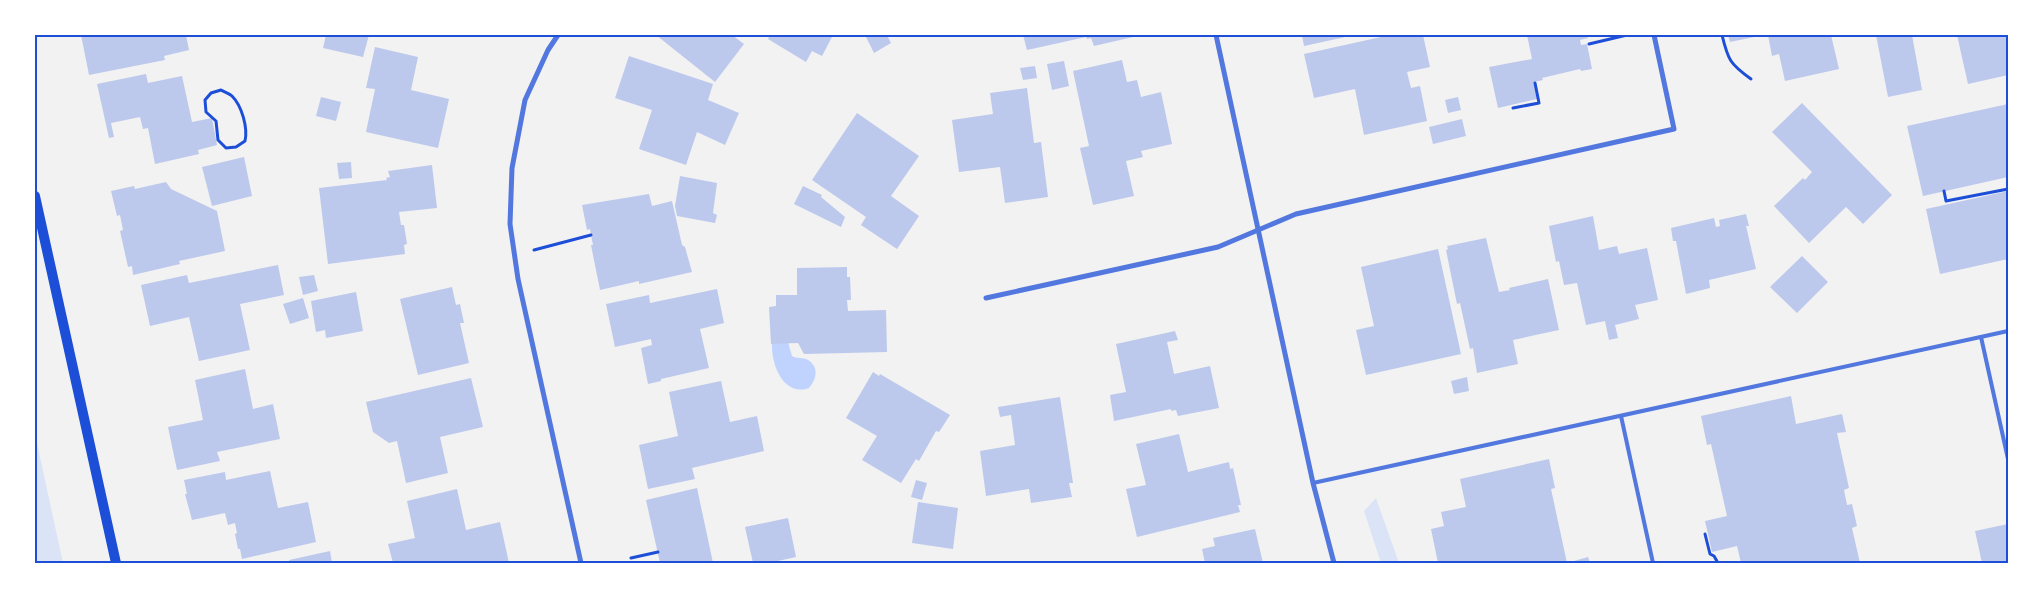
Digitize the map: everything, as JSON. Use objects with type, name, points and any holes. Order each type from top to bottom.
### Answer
[{"type":"main road","points":[[35,196],[116,563]]},
{"type":"street","points":[[558,35],[548,50],[525,100],[512,168],[510,224],[520,288],[582,563]]},
{"type":"street","points":[[1216,35],[1313,484],[1334,563]]},
{"type":"street","points":[[986,298],[1218,247],[1296,214],[1674,129],[1654,35]]},
{"type":"lane","points":[[1313,484],[2008,331]]},
{"type":"lane","points":[[1981,336],[2008,459]]},
{"type":"lane","points":[[1621,416],[1653,563]]},
{"type":"path","points":[[1589,44],[1627,35]]},
{"type":"path","points":[[1722,35],[1730,61],[1734,67],[1751,78]]},
{"type":"path","points":[[1513,108],[1539,103],[1534,83]]},
{"type":"path","points":[[221,90],[231,95],[240,110],[247,131],[245,142],[236,147],[226,148],[218,140],[216,121],[206,112],[206,100],[211,93],[221,90]]},
{"type":"path","points":[[1944,191],[1946,202],[2008,189]]},
{"type":"path","points":[[515,255],[591,235]]},
{"type":"path","points":[[1705,534],[1710,554],[1714,556],[1718,563]]},
{"type":"path","points":[[632,558],[658,552]]},
{"type":"shaded area","points":[[35,434],[63,563],[35,563]]},
{"type":"shaded area","points":[[1376,498],[1399,563],[1381,563],[1364,511]]},
{"type":"water","points":[[788,342],[792,356],[806,359],[814,366],[816,373],[814,381],[809,388],[800,390],[792,388],[780,377],[776,369],[772,343]]},
{"type":"building","points":[[81,35],[186,35],[189,50],[164,56],[165,60],[89,75]]},
{"type":"building","points":[[326,35],[369,35],[363,57],[323,48]]},
{"type":"building","points":[[656,35],[732,35],[744,44],[715,82]]},
{"type":"building","points":[[770,35],[833,35],[822,56],[812,51],[806,62],[768,39]]},
{"type":"building","points":[[865,35],[887,35],[891,43],[874,53]]},
{"type":"building","points":[[1023,35],[1132,35],[1133,37],[1094,46],[1091,38],[1087,39],[1086,37],[1027,50]]},
{"type":"building","points":[[1302,35],[1350,35],[1350,36],[1304,46]]},
{"type":"building","points":[[1390,35],[1400,35],[1400,37],[1423,35],[1430,67],[1407,72],[1411,88],[1420,86],[1427,121],[1364,135],[1355,89],[1314,98],[1304,54]]},
{"type":"building","points":[[1527,35],[1587,35],[1588,38],[1580,40],[1581,45],[1587,44],[1592,69],[1581,71],[1580,69],[1542,78],[1543,80],[1534,82],[1537,99],[1498,108],[1489,67],[1532,59]]},
{"type":"building","points":[[1728,35],[1759,35],[1759,36],[1730,42]]},
{"type":"building","points":[[1768,35],[1831,35],[1839,69],[1785,81],[1779,54],[1772,56]]},
{"type":"building","points":[[1876,35],[1912,35],[1922,90],[1888,97]]},
{"type":"building","points":[[1957,35],[2008,35],[2008,75],[1968,84]]},
{"type":"building","points":[[375,47],[418,57],[411,90],[449,99],[438,148],[366,132],[375,89],[366,88]]},
{"type":"building","points":[[629,56],[713,84],[708,100],[739,113],[725,145],[697,132],[686,165],[639,149],[652,110],[615,98]]},
{"type":"building","points":[[1122,60],[1127,82],[1137,80],[1141,97],[1161,92],[1172,144],[1141,151],[1143,157],[1126,161],[1134,196],[1093,205],[1080,148],[1089,146],[1073,71]]},
{"type":"building","points":[[1064,61],[1069,86],[1052,90],[1047,64]]},
{"type":"building","points":[[1035,66],[1037,78],[1023,80],[1020,68]]},
{"type":"building","points":[[146,74],[148,83],[182,76],[192,122],[212,118],[217,145],[198,150],[199,154],[155,164],[148,128],[143,129],[140,117],[111,123],[114,137],[109,138],[97,84]]},
{"type":"building","points":[[1027,88],[1034,143],[1041,142],[1048,197],[1005,203],[1000,167],[959,172],[952,120],[993,114],[990,93]]},
{"type":"building","points":[[321,97],[341,102],[336,121],[316,116]]},
{"type":"building","points":[[1458,97],[1461,110],[1448,113],[1445,100]]},
{"type":"building","points":[[1802,103],[1892,195],[1863,224],[1846,207],[1809,243],[1774,206],[1803,178],[1805,180],[1812,172],[1772,132]]},
{"type":"building","points":[[2008,104],[2008,177],[1923,196],[1907,126]]},
{"type":"building","points":[[857,113],[919,156],[891,196],[919,216],[897,249],[861,225],[866,217],[812,180]]},
{"type":"building","points":[[1462,119],[1466,136],[1433,144],[1429,127]]},
{"type":"building","points":[[244,157],[252,196],[212,206],[202,167]]},
{"type":"building","points":[[351,162],[352,178],[339,179],[337,163]]},
{"type":"building","points":[[432,165],[437,208],[399,212],[401,225],[404,225],[407,244],[404,245],[405,254],[328,264],[319,188],[387,180],[386,178],[390,177],[388,171]]},
{"type":"building","points":[[680,176],[717,183],[713,213],[717,215],[715,223],[677,216],[675,206]]},
{"type":"building","points":[[166,182],[171,189],[217,211],[225,251],[179,261],[180,264],[133,275],[132,266],[128,267],[120,231],[123,230],[120,215],[117,216],[111,191],[134,186],[135,189]]},
{"type":"building","points":[[803,186],[822,195],[821,197],[845,217],[841,227],[794,204]]},
{"type":"building","points":[[2008,191],[2008,259],[1940,274],[1926,209]]},
{"type":"building","points":[[649,194],[652,206],[672,201],[682,245],[685,247],[692,272],[639,284],[639,281],[600,290],[591,245],[593,245],[590,229],[587,230],[582,205]]},
{"type":"building","points":[[1746,214],[1749,226],[1746,226],[1756,269],[1709,280],[1710,288],[1686,294],[1676,241],[1673,241],[1671,228],[1714,218],[1716,227],[1720,226],[1719,220]]},
{"type":"building","points":[[1593,216],[1599,250],[1617,246],[1619,254],[1647,248],[1658,300],[1635,305],[1639,319],[1615,325],[1618,338],[1609,340],[1605,321],[1586,325],[1577,283],[1564,285],[1559,261],[1556,262],[1549,226]]},
{"type":"building","points":[[1486,238],[1499,292],[1548,279],[1559,330],[1513,340],[1518,364],[1477,373],[1473,348],[1470,349],[1460,303],[1457,304],[1446,250],[1448,249],[1447,246]]},
{"type":"building","points":[[1438,249],[1461,354],[1366,375],[1356,330],[1374,326],[1361,267]]},
{"type":"building","points":[[1802,256],[1828,282],[1797,313],[1770,287]]},
{"type":"building","points":[[278,265],[284,295],[240,304],[250,350],[199,361],[189,317],[150,326],[141,285],[187,275],[189,283]]},
{"type":"building","points":[[847,267],[847,277],[850,277],[851,300],[847,300],[848,311],[886,310],[887,352],[804,354],[798,343],[771,344],[769,307],[776,306],[776,295],[797,295],[797,268]]},
{"type":"building","points":[[314,275],[318,291],[303,295],[299,277]]},
{"type":"building","points":[[452,287],[456,305],[460,304],[464,323],[460,323],[469,363],[418,375],[400,299]]},
{"type":"building","points":[[717,289],[724,323],[700,329],[709,368],[661,379],[661,381],[648,384],[641,348],[652,345],[651,339],[615,347],[606,304],[649,295],[650,303]]},
{"type":"building","points":[[356,292],[363,331],[326,338],[325,330],[316,332],[311,301]]},
{"type":"building","points":[[303,298],[309,318],[290,324],[283,304]]},
{"type":"building","points":[[1175,331],[1178,340],[1167,342],[1174,374],[1210,366],[1219,408],[1178,416],[1176,410],[1171,411],[1171,409],[1114,421],[1110,395],[1126,392],[1116,344]]},
{"type":"building","points":[[245,369],[253,409],[273,404],[280,439],[217,452],[220,461],[177,470],[168,427],[203,420],[195,380]]},
{"type":"building","points":[[873,372],[879,376],[880,374],[950,415],[939,432],[936,431],[919,461],[916,459],[901,483],[862,460],[877,436],[846,418]]},
{"type":"building","points":[[1467,377],[1469,391],[1454,394],[1451,381]]},
{"type":"building","points":[[471,378],[483,427],[440,437],[448,473],[406,483],[397,441],[389,443],[373,432],[366,402]]},
{"type":"building","points":[[721,381],[730,422],[757,416],[764,451],[692,468],[695,479],[648,489],[639,445],[678,436],[669,392]]},
{"type":"building","points":[[1791,396],[1796,424],[1842,414],[1846,432],[1837,433],[1849,488],[1844,490],[1847,505],[1852,504],[1857,526],[1852,528],[1860,563],[1741,563],[1737,546],[1712,552],[1705,521],[1727,516],[1711,444],[1707,445],[1701,416]]},
{"type":"building","points":[[1060,397],[1073,483],[1069,483],[1072,497],[1031,503],[1029,489],[986,496],[980,451],[1015,445],[1011,415],[1000,417],[998,407]]},
{"type":"building","points":[[1179,434],[1188,472],[1229,462],[1230,469],[1233,468],[1241,505],[1238,505],[1240,512],[1137,537],[1126,489],[1146,485],[1136,444]]},
{"type":"building","points":[[1549,459],[1555,488],[1551,489],[1567,563],[1438,563],[1431,529],[1444,526],[1441,512],[1466,507],[1460,479]]},
{"type":"building","points":[[270,471],[278,508],[308,502],[316,542],[242,559],[235,534],[237,533],[235,523],[228,525],[225,513],[192,520],[185,494],[187,494],[184,480],[225,472],[226,480]]},
{"type":"building","points":[[916,480],[927,483],[922,500],[911,497]]},
{"type":"building","points":[[697,488],[713,563],[660,563],[646,500]]},
{"type":"building","points":[[457,489],[466,530],[500,522],[509,563],[393,563],[388,544],[415,538],[407,501]]},
{"type":"building","points":[[918,502],[958,508],[953,549],[912,543]]},
{"type":"building","points":[[788,518],[796,557],[769,563],[753,563],[745,527]]},
{"type":"building","points":[[2008,524],[2008,563],[1982,563],[1975,531]]},
{"type":"building","points":[[1255,529],[1263,563],[1205,563],[1202,549],[1215,546],[1213,538]]},
{"type":"building","points":[[330,551],[332,563],[290,563],[289,560]]},
{"type":"building","points":[[1588,557],[1590,563],[1567,563]]}]
